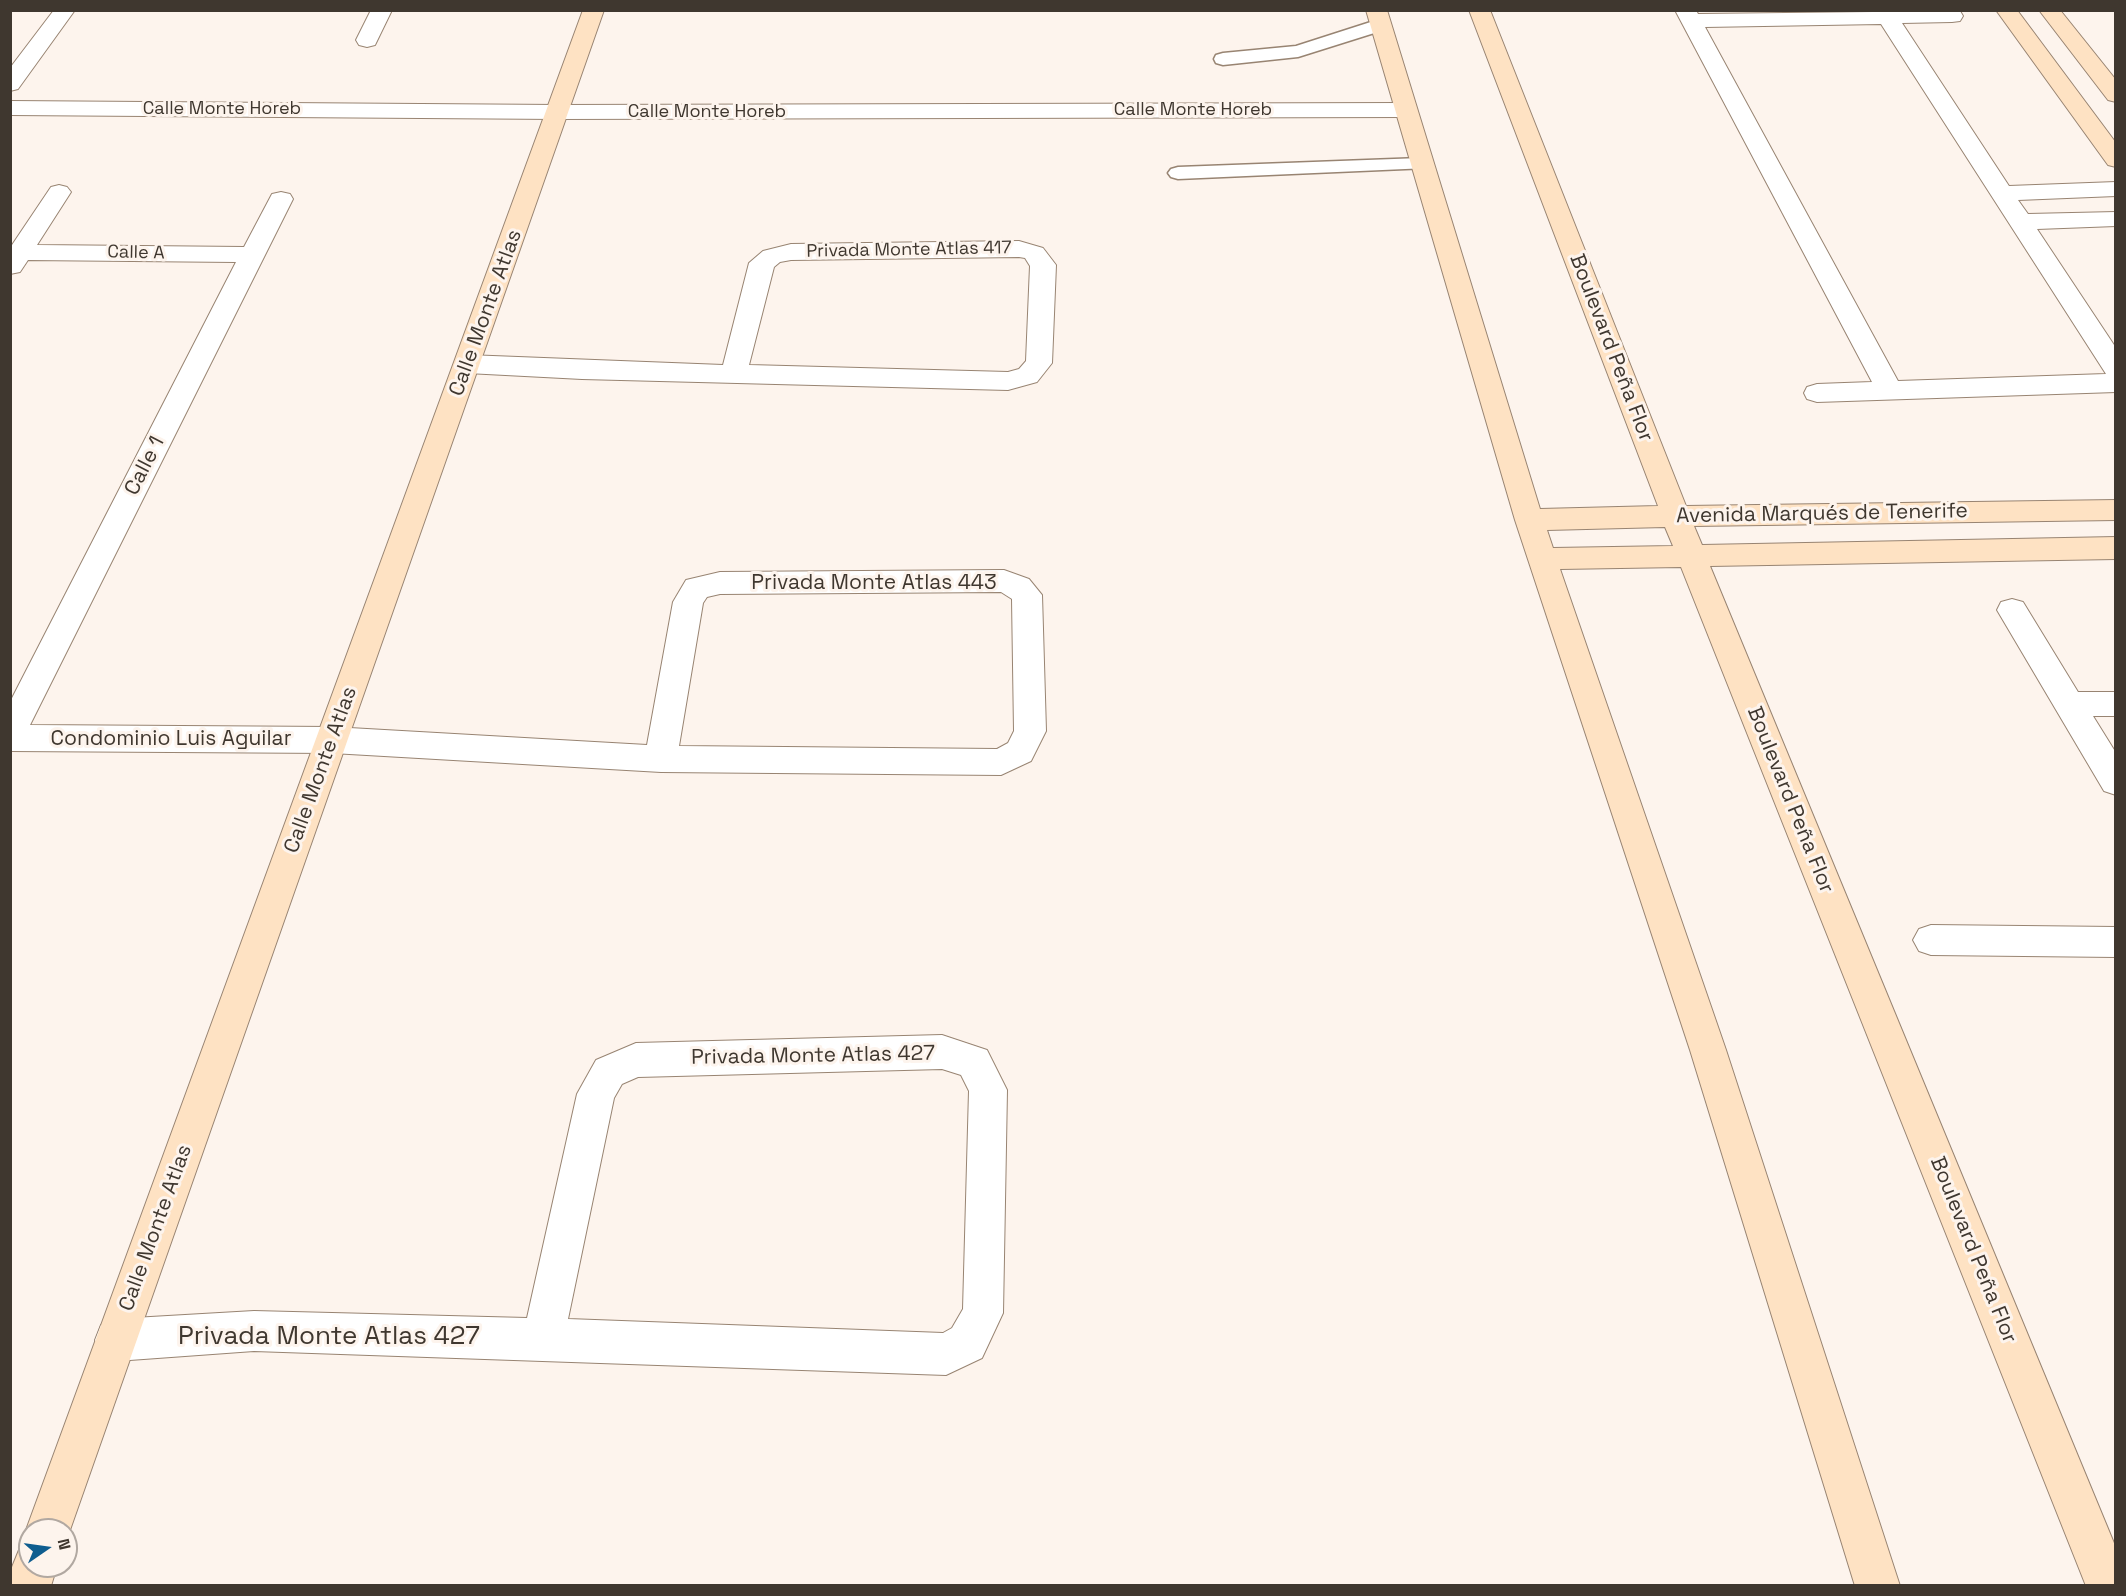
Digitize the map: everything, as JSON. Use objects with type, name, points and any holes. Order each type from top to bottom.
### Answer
[{"type":"main road","name":"Calle Monte Atlas","points":[[52,1518],[594,10]]},
{"type":"main road","name":"Boulevard Peña Flor","points":[[1479,10],[1691,555],[2109,1586]]},
{"type":"main road","points":[[2006,10],[2115,160]]},
{"type":"main road","points":[[2049,10],[2115,95]]},
{"type":"main road","points":[[1378,18],[1529,520],[1708,1050],[1878,1586]]},
{"type":"main road","name":"Avenida Marqués de Tenerife","points":[[1529,520],[2115,510]]},
{"type":"main road","name":"Avenida Marqués de Tenerife","points":[[1542,559],[2115,548]]},
{"type":"street","points":[[10,84],[65,10]]},
{"type":"street","points":[[367,40],[382,10]]},
{"type":"street","points":[[1890,391],[1688,16],[1952,16]]},
{"type":"street","points":[[1887,17],[2115,369]]},
{"type":"street","name":"Calle Monte Horeb","points":[[10,108],[558,112],[1404,110]]},
{"type":"street","points":[[2001,194],[2115,189]]},
{"type":"street","points":[[15,259],[59,192]]},
{"type":"street","name":"Calle 1","points":[[10,736],[281,199]]},
{"type":"street","points":[[2020,222],[2115,219]]},
{"type":"street","name":"Privada Monte Atlas 417","points":[[467,364],[582,370],[1008,381],[1028,376],[1039,363],[1043,265],[1034,253],[1019,249],[791,252],[772,256],[762,263],[734,373]]},
{"type":"street","name":"Calle A","points":[[15,259],[252,255]]},
{"type":"street","points":[[1817,393],[2115,383]]},
{"type":"street","name":"Privada Monte Atlas 443","points":[[332,740],[661,759],[1001,762],[1020,752],[1030,730],[1027,595],[1018,586],[1004,581],[720,583],[697,588],[688,602],[661,759]]},
{"type":"street","points":[[2012,610],[2115,782]]},
{"type":"street","points":[[2069,704],[2115,705]]},
{"type":"street","name":"Condominio Luis Aguilar","points":[[10,736],[332,740]]},
{"type":"street","points":[[1931,939],[2115,942]]},
{"type":"street","name":"Privada Monte Atlas 427","points":[[116,1340],[254,1332],[543,1338],[946,1354],[967,1342],[983,1313],[988,1090],[974,1062],[942,1052],[636,1060],[609,1072],[596,1094],[543,1338]]},
{"type":"lane","points":[[1223,59],[1298,51],[1378,18]]},
{"type":"lane","points":[[1178,173],[1421,164]]}]
